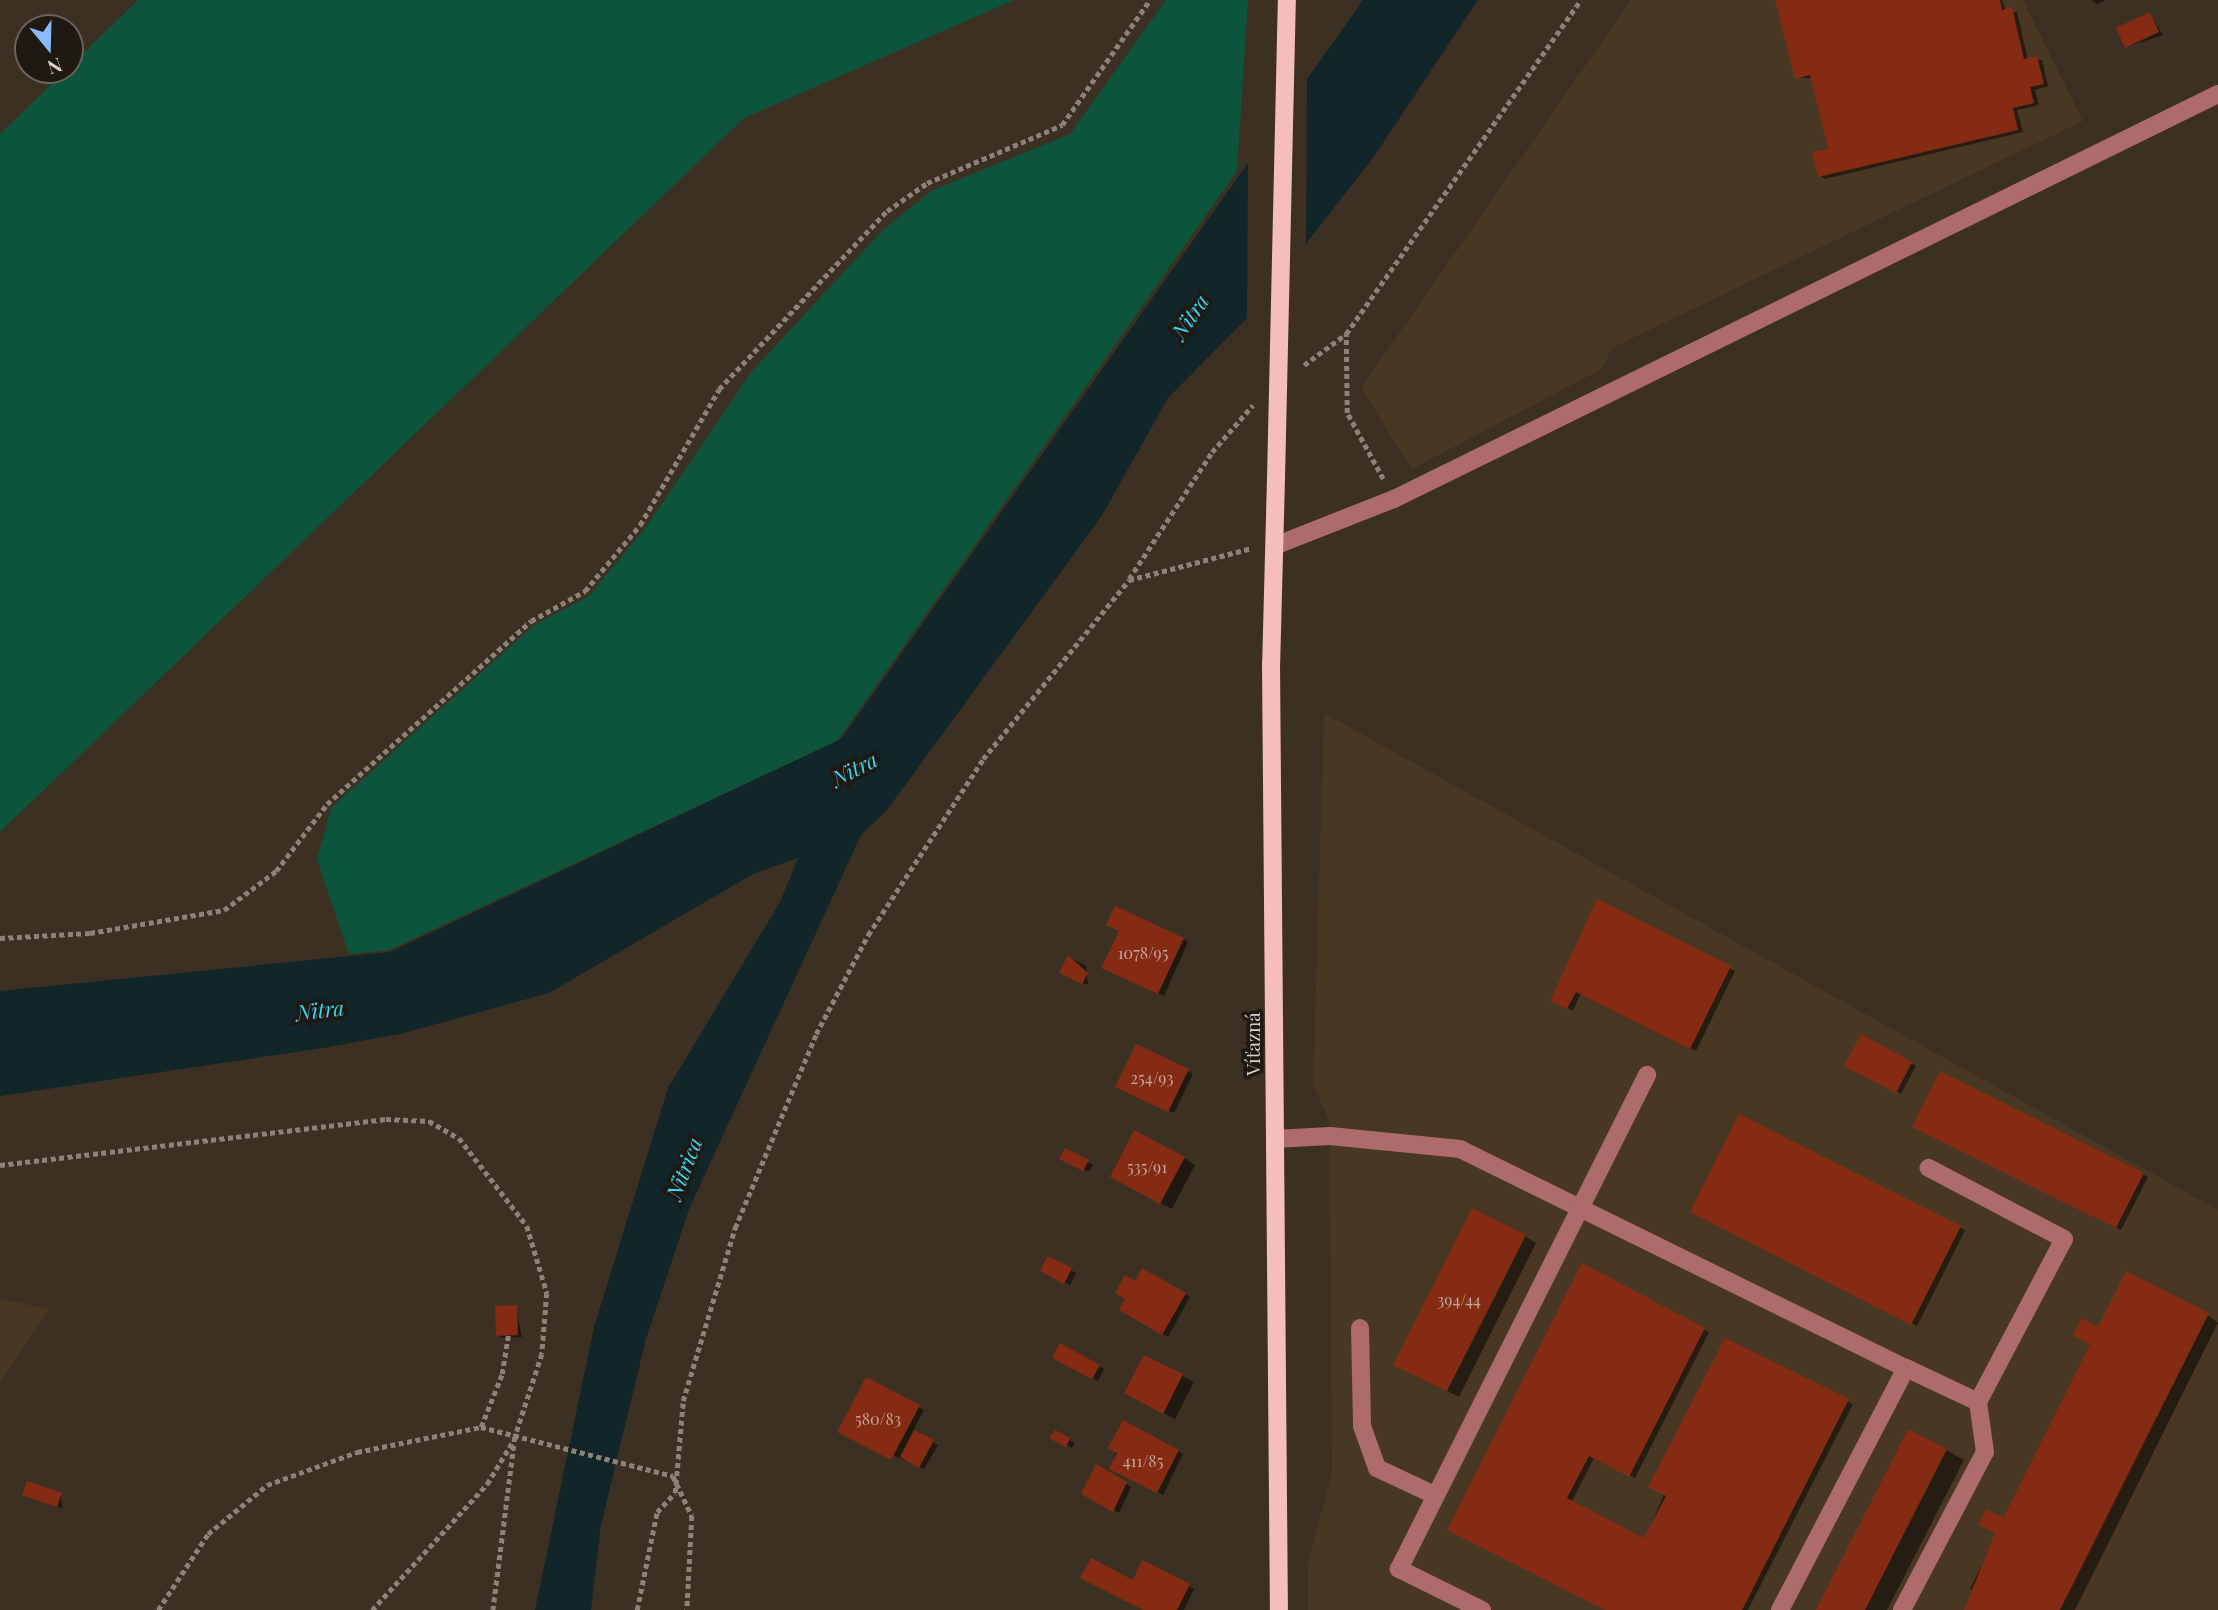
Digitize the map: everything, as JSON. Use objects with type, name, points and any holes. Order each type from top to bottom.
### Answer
[{"type":"main road","name":"Víťazná","points":[[1279,1610],[1271,664],[1277,544],[1276,478],[1287,0]]},
{"type":"lane","points":[[1277,544],[1394,499],[2218,94]]},
{"type":"lane","points":[[1482,1610],[1399,1569],[1647,1075]]},
{"type":"lane","points":[[1275,1139],[1330,1136],[1460,1149],[1978,1402]]},
{"type":"lane","points":[[1902,1610],[1985,1452],[1978,1402],[2064,1238],[1929,1167]]},
{"type":"lane","points":[[1360,1328],[1362,1426],[1377,1468],[1434,1495]]},
{"type":"lane","points":[[1780,1610],[1906,1368]]},
{"type":"path","points":[[0,938],[90,933],[224,910],[276,871],[327,804],[531,621],[585,591],[640,525],[719,389],[887,211],[927,183],[1062,125],[1150,0]]},
{"type":"path","points":[[1296,371],[1346,334],[1581,0]]},
{"type":"path","points":[[1346,334],[1347,414],[1394,499]]},
{"type":"path","points":[[637,1610],[657,1512],[675,1493],[673,1476],[682,1401],[735,1228],[816,1034],[868,935],[959,793],[1129,580],[1234,421],[1265,396]]},
{"type":"path","points":[[1129,580],[1216,553],[1277,544]]},
{"type":"path","points":[[0,1165],[386,1119],[443,1128],[474,1153],[509,1199],[544,1270],[546,1334],[515,1437],[493,1610]]},
{"type":"path","points":[[481,1427],[502,1374],[508,1335]]},
{"type":"path","points":[[158,1610],[208,1534],[267,1485],[356,1452],[481,1427],[673,1476],[692,1516],[687,1610]]},
{"type":"path","points":[[372,1610],[486,1483],[515,1437]]},
{"type":"shaded area","points":[[1631,0],[2023,0],[2083,121],[1612,348],[1602,369],[1412,469],[1361,388]]},
{"type":"shaded area","points":[[1324,713],[2218,1210],[2218,1610],[1308,1610],[1308,1563],[1332,1472],[1329,1120],[1313,1084]]},
{"type":"shaded area","points":[[0,1299],[50,1309],[0,1382]]},
{"type":"green space","points":[[138,0],[1014,0],[744,118],[0,832],[0,134],[51,84],[84,84],[84,52]]},
{"type":"green space","points":[[1166,0],[1248,0],[1237,171],[837,741],[389,950],[349,954],[317,860],[331,808],[534,625],[589,596],[646,527],[752,371],[883,230],[931,191],[1070,134]]},
{"type":"water","points":[[1363,0],[1478,0],[1373,158],[1251,314],[1168,398],[1101,517],[887,810],[861,835],[690,1207],[646,1339],[601,1525],[591,1610],[535,1610],[594,1327],[668,1088],[780,902],[798,858],[753,874],[549,993],[400,1034],[323,1048],[0,1096],[0,991],[390,952],[841,739]]},
{"type":"pier","points":[[1307,71],[1306,249],[1247,323],[1248,154]]},
{"type":"building","points":[[1775,0],[2000,0],[2002,10],[2012,7],[2024,59],[2037,56],[2044,84],[2030,87],[2034,103],[2013,108],[2018,130],[1818,177],[1812,152],[1828,149],[1810,75],[1795,79]]},
{"type":"building","points":[[2150,12],[2159,32],[2125,48],[2116,28]]},
{"type":"building","points":[[1597,899],[1731,966],[1690,1049],[1576,992],[1567,1009],[1550,1001]]},
{"type":"building","points":[[1115,906],[1184,938],[1158,994],[1101,968],[1119,931],[1106,925]]},
{"type":"building","points":[[1068,955],[1088,973],[1082,984],[1059,973]]},
{"type":"building","points":[[1861,1034],[1912,1062],[1896,1093],[1844,1066]]},
{"type":"building","points":[[1136,1044],[1189,1069],[1168,1112],[1115,1087]]},
{"type":"building","points":[[1940,1071],[2144,1173],[2116,1228],[1912,1127]]},
{"type":"building","points":[[1739,1114],[1961,1226],[1911,1325],[1690,1212]]},
{"type":"building","points":[[1134,1130],[1185,1157],[1160,1204],[1110,1177]]},
{"type":"building","points":[[1065,1148],[1089,1160],[1083,1171],[1059,1159]]},
{"type":"building","points":[[1472,1208],[1526,1235],[1447,1391],[1393,1365]]},
{"type":"building","points":[[1048,1256],[1072,1268],[1064,1284],[1040,1271]]},
{"type":"building","points":[[1582,1263],[1705,1328],[1629,1477],[1589,1456],[1567,1498],[1644,1538],[1666,1496],[1648,1487],[1725,1338],[1849,1399],[1742,1610],[1605,1610],[1447,1530]]},
{"type":"building","points":[[1142,1268],[1186,1293],[1162,1335],[1119,1310],[1125,1299],[1115,1293],[1125,1275],[1135,1281]]},
{"type":"building","points":[[2126,1271],[2209,1313],[2060,1610],[1964,1610],[1995,1533],[1978,1525],[1986,1509],[2003,1518],[2090,1344],[2073,1336],[2081,1318],[2098,1327]]},
{"type":"building","points":[[517,1305],[518,1335],[496,1336],[495,1306]]},
{"type":"building","points":[[1060,1343],[1100,1365],[1092,1379],[1052,1358]]},
{"type":"building","points":[[1144,1355],[1183,1374],[1163,1414],[1124,1393]]},
{"type":"building","points":[[866,1377],[920,1405],[891,1460],[837,1432]]},
{"type":"building","points":[[1123,1420],[1179,1450],[1157,1493],[1109,1469],[1117,1453],[1108,1448]]},
{"type":"building","points":[[1908,1429],[1947,1449],[1865,1610],[1816,1610]]},
{"type":"building","points":[[914,1430],[934,1440],[919,1468],[900,1457]]},
{"type":"building","points":[[1055,1430],[1070,1438],[1066,1447],[1049,1438]]},
{"type":"building","points":[[1096,1464],[1127,1482],[1113,1512],[1081,1494]]},
{"type":"building","points":[[27,1481],[62,1493],[57,1507],[22,1495]]},
{"type":"building","points":[[1091,1558],[1133,1580],[1142,1560],[1190,1584],[1177,1610],[1143,1610],[1080,1578]]},
{"type":"water label","name":"Nitra","points":[[1189,316]]},
{"type":"water label","name":"Nitra","points":[[854,768]]},
{"type":"water label","name":"Nitra","points":[[320,1009]]},
{"type":"water label","name":"Nitrica","points":[[683,1168]]}]
